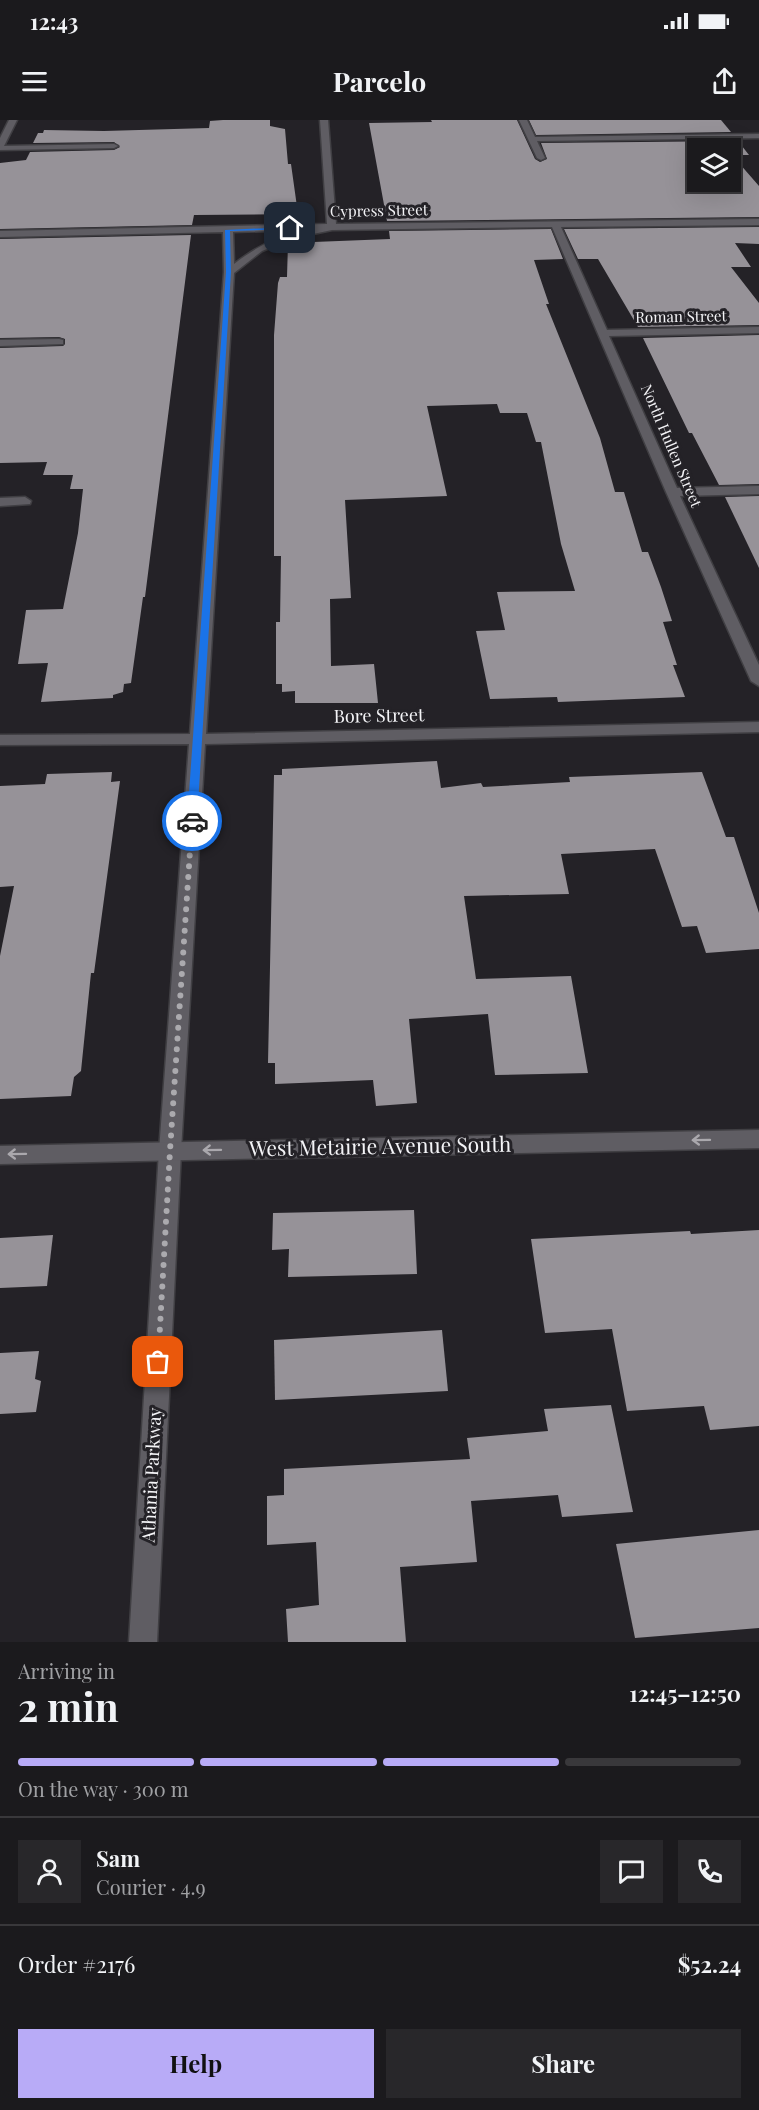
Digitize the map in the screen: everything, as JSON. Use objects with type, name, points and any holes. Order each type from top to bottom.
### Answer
[{"type":"street","points":[[13,120],[0,147],[114,146]]},
{"type":"street","points":[[229,272],[259,249],[291,236],[332,227],[324,120]]},
{"type":"street","points":[[523,120],[541,158]]},
{"type":"street","points":[[532,139],[759,136]]},
{"type":"street","name":"Cypress Street","points":[[0,234],[555,223],[759,222]]},
{"type":"street","name":"North Hullen Street","points":[[555,223],[672,492],[759,681]]},
{"type":"street","name":"Athania Parkway","points":[[143,1642],[170,1151],[229,272],[228,230]]},
{"type":"street","name":"Roman Street","points":[[604,333],[759,330]]},
{"type":"street","points":[[0,343],[58,342]]},
{"type":"street","points":[[672,492],[759,490]]},
{"type":"street","points":[[0,502],[25,501]]},
{"type":"street","name":"Bore Street","points":[[0,740],[198,739],[759,727]]},
{"type":"street","name":"West Metairie Avenue South","points":[[0,1155],[759,1139]]},
{"type":"building","points":[[270,120],[270,126],[285,129],[288,164],[291,164],[298,214],[194,215],[192,225],[0,229],[0,163],[26,160],[30,152],[114,150],[120,147],[114,142],[33,143],[38,133],[43,133],[44,130],[209,128],[210,121]]},
{"type":"building","points":[[517,120],[535,159],[540,162],[547,159],[541,143],[687,142],[687,192],[741,192],[741,165],[759,186],[759,217],[387,221],[369,123]]},
{"type":"building","points":[[529,120],[721,120],[731,132],[536,135]]},
{"type":"building","points":[[741,145],[749,155],[741,155]]},
{"type":"building","points":[[759,227],[759,244],[735,243],[751,267],[731,267],[759,303],[759,325],[638,327],[598,259],[578,259],[564,229]]},
{"type":"building","points":[[551,229],[563,259],[534,260],[549,304],[546,304],[600,438],[615,492],[624,492],[642,552],[648,552],[661,587],[672,621],[663,622],[677,665],[673,665],[685,697],[558,702],[557,697],[490,699],[476,631],[505,630],[497,592],[575,591],[561,544],[541,442],[536,442],[527,413],[500,413],[497,404],[427,406],[447,496],[345,500],[351,598],[330,599],[331,666],[374,664],[378,703],[295,703],[295,691],[282,692],[282,684],[276,684],[276,622],[280,622],[281,556],[274,556],[274,335],[278,283],[280,277],[287,277],[288,243],[390,239],[389,231]]},
{"type":"building","points":[[191,235],[145,597],[143,597],[131,683],[124,684],[123,692],[113,695],[113,698],[41,702],[48,663],[18,664],[26,610],[63,609],[78,533],[83,489],[70,489],[73,475],[43,475],[47,462],[0,463],[0,348],[63,346],[65,339],[59,337],[0,338],[0,239]]},
{"type":"building","points":[[759,335],[759,484],[719,485],[692,433],[689,433],[643,338]]},
{"type":"building","points":[[759,496],[759,568],[725,497]]},
{"type":"building","points":[[437,761],[441,788],[481,783],[483,787],[570,782],[569,777],[702,772],[726,837],[734,837],[759,913],[759,949],[706,953],[697,926],[682,927],[655,849],[561,854],[569,894],[464,896],[476,979],[571,976],[588,1073],[495,1075],[488,1014],[409,1019],[417,1103],[376,1106],[373,1080],[275,1084],[275,1063],[268,1063],[274,775],[282,775],[282,769]]},
{"type":"building","points":[[112,772],[111,782],[120,781],[94,973],[91,973],[81,1071],[74,1077],[71,1096],[0,1099],[0,956],[14,886],[0,887],[0,786],[45,784],[47,774]]},
{"type":"building","points":[[414,1210],[417,1274],[288,1277],[289,1249],[272,1250],[273,1213]]},
{"type":"building","points":[[759,1230],[759,1426],[710,1430],[704,1406],[627,1411],[612,1329],[545,1333],[531,1239]]},
{"type":"building","points":[[53,1235],[47,1286],[0,1288],[0,1238]]},
{"type":"building","points":[[442,1330],[448,1391],[275,1400],[274,1340]]},
{"type":"building","points":[[39,1351],[35,1379],[41,1381],[36,1412],[0,1414],[0,1353]]},
{"type":"building","points":[[611,1405],[633,1512],[562,1517],[558,1495],[471,1501],[477,1562],[400,1567],[406,1642],[288,1642],[286,1609],[319,1605],[316,1542],[267,1545],[267,1496],[284,1495],[284,1469],[470,1459],[467,1438],[548,1431],[544,1409]]},
{"type":"building","points":[[759,1530],[759,1628],[635,1638],[616,1544]]},
{"type":"way so far","points":[[158,1362],[192,821]]},
{"type":"route","points":[[192,821],[229,272],[228,230],[290,228]]}]
